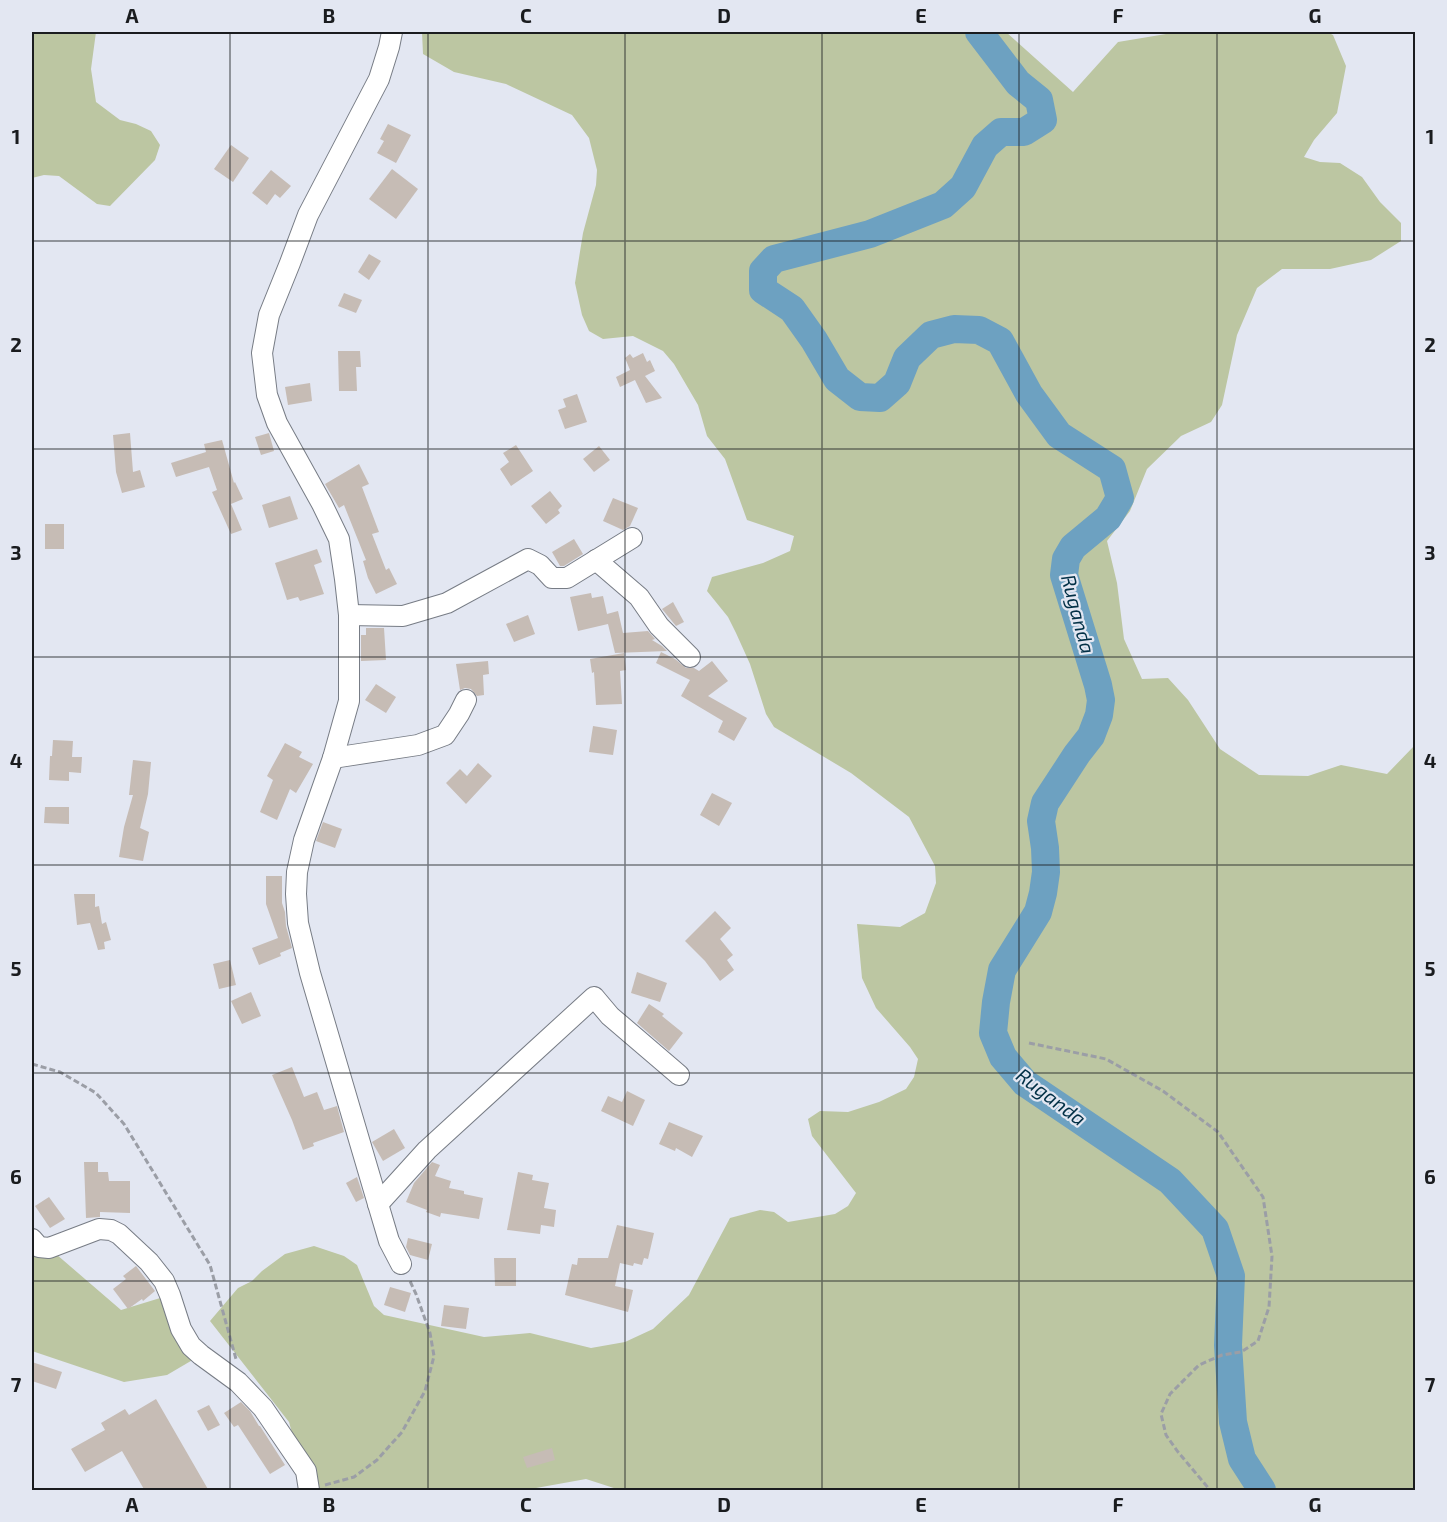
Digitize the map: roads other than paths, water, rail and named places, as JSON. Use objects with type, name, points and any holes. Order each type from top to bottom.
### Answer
[{"type":"street","points":[[392,32],[390,47],[379,80],[308,215],[269,315],[262,353],[267,395],[277,423],[339,539],[349,615],[349,701],[333,758],[304,840],[297,872],[298,923],[310,973],[389,1241],[401,1264]]},
{"type":"street","points":[[349,615],[403,616],[447,603],[528,559],[540,565],[552,578],[567,578],[632,538]]},
{"type":"street","points":[[596,560],[639,597],[658,626],[690,657]]},
{"type":"street","points":[[333,758],[418,746],[445,735],[466,700]]},
{"type":"street","points":[[378,1204],[427,1150],[594,997],[610,1016],[679,1075]]},
{"type":"street","points":[[32,1239],[39,1247],[49,1248],[93,1231],[104,1229],[115,1231],[149,1262],[164,1281],[181,1329],[192,1346],[201,1356],[236,1381],[263,1408],[306,1471],[309,1490]]},
{"type":"waterway","name":"Ruganda","points":[[979,32],[1018,83],[1039,100],[1043,120],[1024,132],[1001,132],[985,146],[963,187],[943,205],[870,234],[774,259],[763,271],[763,290],[792,309],[837,379],[860,397],[880,398],[897,383],[907,358],[931,335],[954,329],[979,330],[1000,341],[1029,394],[1059,435],[1112,469],[1120,498],[1108,518],[1073,547],[1066,559],[1064,575],[1098,685],[1101,700],[1099,715],[1091,736],[1045,803],[1041,821],[1046,872],[1043,893],[1038,912],[1002,970],[993,1033],[1003,1057],[1025,1083],[1170,1181],[1215,1229],[1231,1276],[1228,1345],[1233,1422],[1242,1459],[1262,1490]]}]
